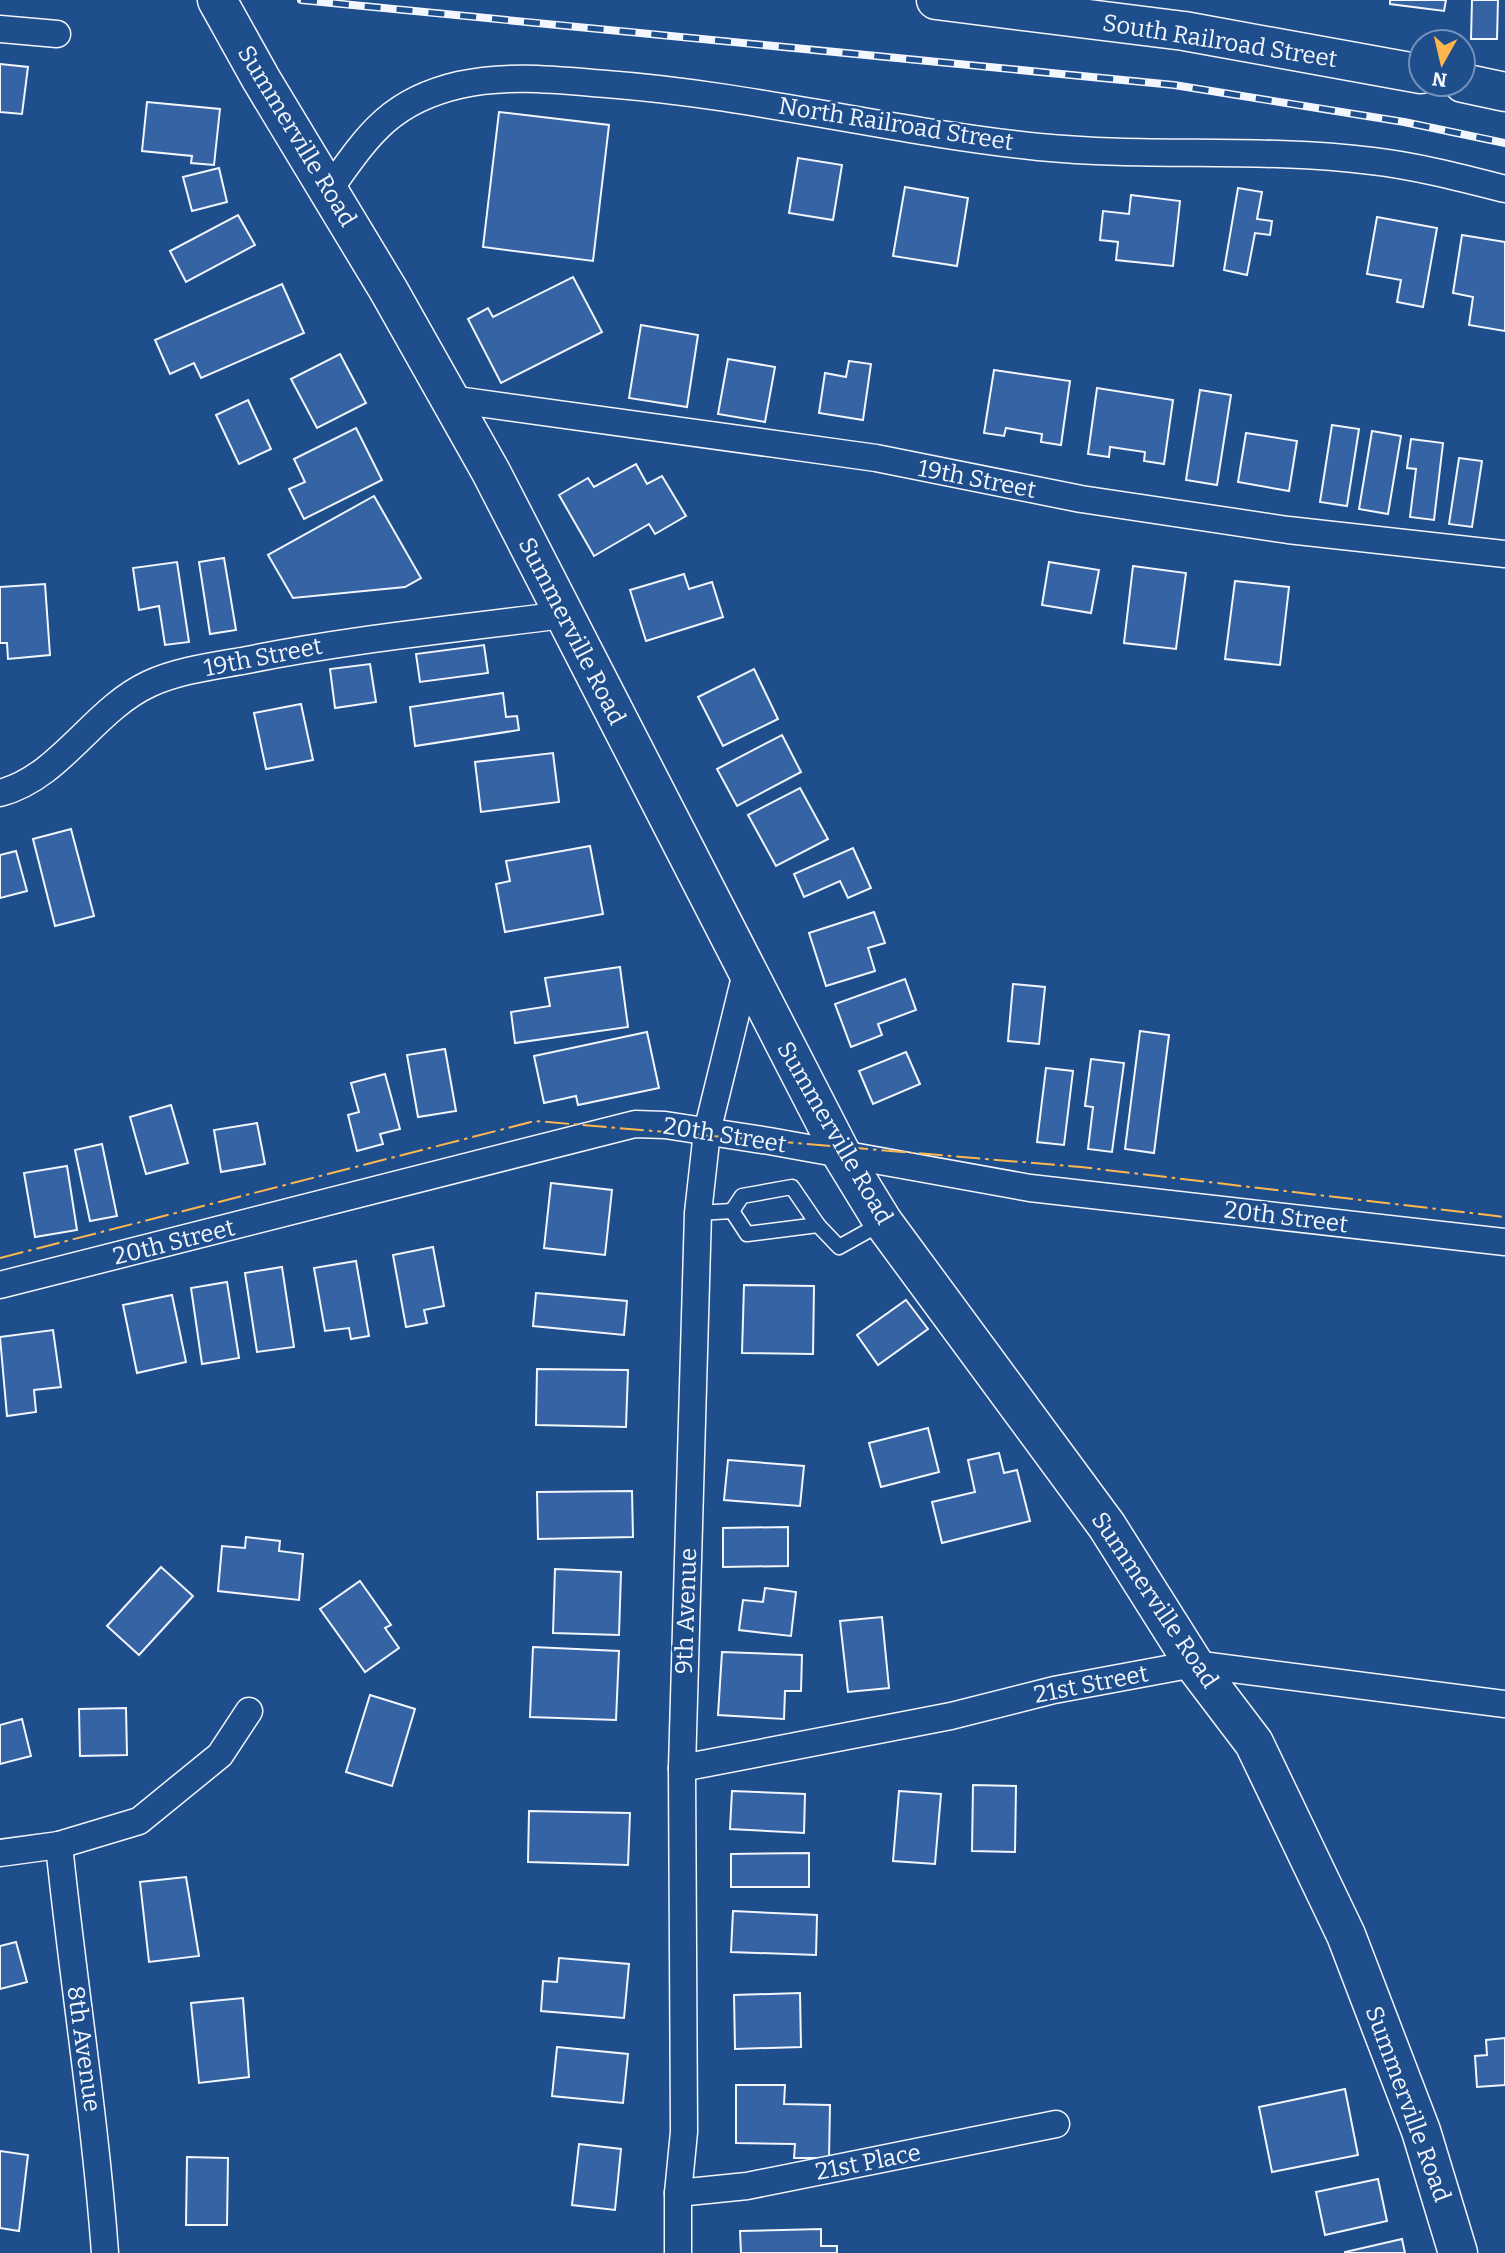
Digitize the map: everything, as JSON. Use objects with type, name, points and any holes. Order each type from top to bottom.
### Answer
[{"type":"main road","name":"Summerville Road","points":[[218,0],[261,79],[329,190],[450,399],[685,846],[746,973],[842,1155],[883,1222],[1107,1526],[1194,1664],[1254,1743],[1346,1935],[1422,2131],[1458,2253]]},
{"type":"main road","name":"South Railroad Street","points":[[936,0],[1184,31],[1407,71]]},
{"type":"main road","points":[[1477,86],[1505,92]]},
{"type":"street","points":[[0,29],[57,34]]},
{"type":"street","name":"North Railroad Street","points":[[329,190],[359,148],[393,111],[427,93],[496,79],[531,78],[638,86],[743,99],[1039,147],[1372,161],[1505,189]]},
{"type":"street","name":"19th Street","points":[[450,399],[876,458],[1081,499],[1288,530],[1505,554]]},
{"type":"street","name":"19th Street","points":[[0,793],[40,773],[119,704],[149,684],[182,673],[352,640],[562,615]]},
{"type":"street","name":"9th Avenue","points":[[678,2253],[678,2193],[684,2132],[682,1768],[698,1213],[708,1132],[746,973]]},
{"type":"street","name":"20th Street","points":[[0,1285],[635,1124],[665,1125],[1030,1188],[1505,1242]]},
{"type":"street","name":"21st Street","points":[[682,1768],[951,1716],[1054,1690],[1194,1664],[1505,1704]]},
{"type":"street","points":[[0,1853],[59,1845],[139,1821],[220,1755],[249,1711]]},
{"type":"street","name":"8th Avenue","points":[[59,1845],[72,1968],[97,2146],[105,2253]]},
{"type":"street","name":"21st Place","points":[[678,2193],[747,2186],[1056,2124]]},
{"type":"lane","points":[[732,1211],[742,1196],[792,1187],[818,1224],[839,1247],[883,1222]]},
{"type":"lane","points":[[698,1213],[732,1211]]},
{"type":"lane","points":[[732,1211],[747,1234],[818,1224]]},
{"type":"building","points":[[1390,0],[1446,0],[1444,11],[1390,4]]},
{"type":"building","points":[[1472,0],[1498,0],[1497,39],[1477,39],[1477,28],[1471,28]]},
{"type":"building","points":[[0,64],[28,67],[22,114],[0,112]]},
{"type":"building","points":[[147,102],[220,109],[214,165],[191,163],[192,156],[142,151]]},
{"type":"building","points":[[499,112],[609,125],[593,261],[483,247]]},
{"type":"building","points":[[798,158],[842,165],[833,220],[789,213]]},
{"type":"building","points":[[219,168],[227,202],[192,211],[183,177]]},
{"type":"building","points":[[905,187],[968,198],[957,266],[893,256]]},
{"type":"building","points":[[1238,188],[1262,192],[1257,219],[1272,221],[1270,235],[1255,233],[1247,275],[1224,270]]},
{"type":"building","points":[[1131,195],[1180,201],[1173,266],[1116,260],[1118,242],[1100,240],[1103,211],[1129,214]]},
{"type":"building","points":[[238,215],[255,245],[186,282],[170,251]]},
{"type":"building","points":[[1377,217],[1437,228],[1423,307],[1397,302],[1401,280],[1367,274]]},
{"type":"building","points":[[1462,235],[1505,242],[1505,331],[1469,325],[1473,297],[1453,293]]},
{"type":"building","points":[[573,277],[602,332],[501,383],[468,319],[488,308],[493,317]]},
{"type":"building","points":[[282,284],[304,333],[201,378],[194,363],[170,374],[155,340]]},
{"type":"building","points":[[641,325],[698,335],[687,407],[629,398]]},
{"type":"building","points":[[340,354],[366,403],[317,428],[291,379]]},
{"type":"building","points":[[728,359],[775,367],[765,422],[718,414]]},
{"type":"building","points":[[849,361],[871,364],[863,420],[819,413],[825,373],[846,377]]},
{"type":"building","points":[[994,370],[1070,381],[1061,445],[1041,442],[1042,434],[1006,428],[1004,436],[984,433]]},
{"type":"building","points":[[1097,388],[1173,400],[1164,464],[1144,461],[1145,452],[1110,447],[1109,457],[1088,454]]},
{"type":"building","points":[[1200,390],[1231,395],[1217,485],[1186,480]]},
{"type":"building","points":[[248,400],[271,449],[239,464],[216,415]]},
{"type":"building","points":[[1332,425],[1359,429],[1347,506],[1320,502]]},
{"type":"building","points":[[356,428],[382,480],[304,519],[289,489],[305,482],[294,459]]},
{"type":"building","points":[[1372,431],[1401,436],[1388,514],[1359,509]]},
{"type":"building","points":[[1246,433],[1297,441],[1289,491],[1238,482]]},
{"type":"building","points":[[1411,439],[1443,443],[1434,520],[1410,517],[1416,469],[1407,468]]},
{"type":"building","points":[[1459,458],[1482,461],[1472,527],[1449,524]]},
{"type":"building","points":[[636,464],[647,484],[662,476],[686,516],[655,534],[649,524],[594,556],[559,495],[588,478],[594,487]]},
{"type":"building","points":[[374,496],[421,578],[405,587],[293,598],[268,555]]},
{"type":"building","points":[[224,558],[236,630],[210,634],[199,562]]},
{"type":"building","points":[[177,562],[189,642],[165,645],[159,606],[139,610],[133,568]]},
{"type":"building","points":[[1049,562],[1099,570],[1091,613],[1042,605]]},
{"type":"building","points":[[1133,566],[1186,573],[1176,649],[1124,643]]},
{"type":"building","points":[[684,574],[689,589],[712,582],[723,617],[646,641],[630,590]]},
{"type":"building","points":[[1235,581],[1289,587],[1280,665],[1225,659]]},
{"type":"building","points":[[45,584],[50,655],[8,659],[7,643],[0,643],[0,587]]},
{"type":"building","points":[[484,645],[488,673],[420,682],[416,654]]},
{"type":"building","points":[[370,664],[376,702],[335,708],[330,669]]},
{"type":"building","points":[[754,669],[778,719],[723,746],[698,697]]},
{"type":"building","points":[[503,693],[506,717],[517,716],[519,730],[415,746],[410,707]]},
{"type":"building","points":[[301,704],[313,760],[266,769],[254,713]]},
{"type":"building","points":[[782,735],[801,772],[737,806],[717,769]]},
{"type":"building","points":[[553,753],[559,802],[481,812],[475,762]]},
{"type":"building","points":[[800,788],[828,839],[776,866],[748,815]]},
{"type":"building","points":[[71,829],[94,916],[55,926],[33,839]]},
{"type":"building","points":[[590,846],[603,914],[505,932],[496,884],[510,881],[506,861]]},
{"type":"building","points":[[853,848],[871,888],[848,898],[840,881],[804,897],[794,874]]},
{"type":"building","points":[[16,851],[27,891],[0,898],[0,855]]},
{"type":"building","points":[[874,912],[885,943],[868,948],[875,971],[826,986],[809,933]]},
{"type":"building","points":[[620,967],[628,1027],[515,1043],[511,1012],[550,1006],[545,978]]},
{"type":"building","points":[[905,979],[916,1010],[878,1024],[882,1035],[851,1047],[835,1004]]},
{"type":"building","points":[[1013,984],[1045,987],[1039,1044],[1008,1041]]},
{"type":"building","points":[[1140,1031],[1169,1035],[1154,1153],[1125,1149]]},
{"type":"building","points":[[647,1032],[659,1088],[578,1105],[576,1096],[544,1103],[534,1056]]},
{"type":"building","points":[[445,1049],[456,1111],[418,1117],[407,1055]]},
{"type":"building","points":[[906,1052],[920,1084],[873,1104],[859,1071]]},
{"type":"building","points":[[1091,1059],[1124,1063],[1112,1152],[1088,1149],[1093,1107],[1085,1106]]},
{"type":"building","points":[[1046,1068],[1073,1071],[1064,1145],[1037,1142]]},
{"type":"building","points":[[385,1074],[400,1129],[380,1134],[383,1144],[357,1151],[348,1115],[359,1112],[351,1083]]},
{"type":"building","points":[[171,1105],[188,1163],[146,1174],[130,1117]]},
{"type":"building","points":[[257,1123],[265,1164],[221,1172],[214,1130]]},
{"type":"building","points":[[102,1144],[117,1216],[90,1221],[75,1150]]},
{"type":"building","points":[[67,1166],[77,1230],[35,1237],[24,1173]]},
{"type":"building","points":[[551,1183],[612,1190],[605,1255],[544,1248]]},
{"type":"building","points":[[433,1247],[444,1306],[424,1310],[427,1323],[406,1327],[393,1255]]},
{"type":"building","points":[[356,1261],[369,1336],[351,1339],[349,1328],[325,1331],[314,1268]]},
{"type":"building","points":[[282,1267],[294,1347],[257,1352],[245,1273]]},
{"type":"building","points":[[227,1282],[239,1358],[202,1364],[191,1288]]},
{"type":"building","points":[[744,1285],[814,1286],[813,1354],[742,1353]]},
{"type":"building","points":[[536,1293],[627,1301],[624,1335],[533,1326]]},
{"type":"building","points":[[172,1295],[186,1362],[137,1373],[123,1305]]},
{"type":"building","points":[[906,1300],[928,1329],[878,1365],[857,1335]]},
{"type":"building","points":[[53,1330],[61,1387],[34,1390],[36,1412],[7,1416],[0,1337]]},
{"type":"building","points":[[537,1369],[628,1370],[626,1427],[536,1425]]},
{"type":"building","points":[[928,1428],[939,1472],[881,1487],[869,1443]]},
{"type":"building","points":[[999,1453],[1004,1473],[1017,1470],[1030,1521],[942,1543],[932,1502],[975,1492],[968,1460]]},
{"type":"building","points":[[728,1460],[804,1466],[800,1506],[724,1500]]},
{"type":"building","points":[[632,1491],[633,1537],[538,1539],[537,1492]]},
{"type":"building","points":[[788,1527],[788,1566],[723,1567],[723,1528]]},
{"type":"building","points":[[246,1537],[280,1541],[279,1551],[303,1554],[299,1600],[218,1591],[222,1546],[245,1548]]},
{"type":"building","points":[[161,1567],[193,1596],[139,1655],[107,1626]]},
{"type":"building","points":[[555,1569],[621,1572],[619,1635],[553,1633]]},
{"type":"building","points":[[360,1581],[391,1625],[385,1628],[399,1648],[365,1672],[320,1609]]},
{"type":"building","points":[[765,1588],[796,1592],[791,1636],[739,1630],[743,1600],[763,1602]]},
{"type":"building","points":[[882,1617],[889,1688],[848,1692],[840,1621]]},
{"type":"building","points":[[533,1647],[619,1651],[616,1720],[530,1717]]},
{"type":"building","points":[[722,1652],[802,1655],[801,1691],[785,1691],[784,1719],[718,1715]]},
{"type":"building","points":[[370,1695],[415,1709],[392,1786],[346,1772]]},
{"type":"building","points":[[126,1708],[127,1755],[80,1756],[79,1709]]},
{"type":"building","points":[[22,1719],[31,1756],[0,1764],[0,1725]]},
{"type":"building","points":[[973,1785],[1016,1786],[1015,1852],[972,1851]]},
{"type":"building","points":[[732,1791],[805,1794],[804,1833],[730,1829]]},
{"type":"building","points":[[899,1791],[941,1794],[935,1864],[893,1861]]},
{"type":"building","points":[[529,1811],[630,1813],[628,1865],[528,1862]]},
{"type":"building","points":[[809,1853],[809,1887],[731,1887],[731,1854]]},
{"type":"building","points":[[186,1877],[199,1956],[149,1962],[140,1882]]},
{"type":"building","points":[[733,1911],[817,1915],[816,1955],[731,1952]]},
{"type":"building","points":[[16,1942],[27,1982],[0,1989],[0,1946]]},
{"type":"building","points":[[559,1958],[629,1964],[624,2018],[541,2011],[543,1981],[557,1982]]},
{"type":"building","points":[[800,1993],[801,2047],[735,2049],[734,1995]]},
{"type":"building","points":[[243,1998],[249,2077],[199,2083],[191,2003]]},
{"type":"building","points":[[1505,2038],[1505,2085],[1477,2087],[1475,2056],[1487,2055],[1486,2040]]},
{"type":"building","points":[[557,2047],[628,2054],[623,2103],[552,2096]]},
{"type":"building","points":[[736,2085],[785,2085],[784,2104],[830,2105],[829,2158],[794,2158],[795,2144],[736,2143]]},
{"type":"building","points":[[1345,2089],[1358,2155],[1272,2172],[1259,2107]]},
{"type":"building","points":[[579,2144],[621,2149],[615,2210],[572,2205]]},
{"type":"building","points":[[0,2151],[28,2155],[19,2231],[0,2228]]},
{"type":"building","points":[[187,2157],[228,2158],[227,2225],[186,2225]]},
{"type":"building","points":[[1378,2179],[1387,2221],[1325,2235],[1316,2192]]},
{"type":"building","points":[[821,2229],[821,2246],[837,2246],[837,2253],[741,2253],[740,2231]]},
{"type":"building","points":[[1402,2239],[1405,2253],[1345,2253],[1345,2252]]},
{"type":"railway","points":[[301,0],[1174,85],[1404,122],[1505,143]]},
{"type":"power","points":[[0,1258],[535,1121],[1081,1167],[1505,1217]]}]
